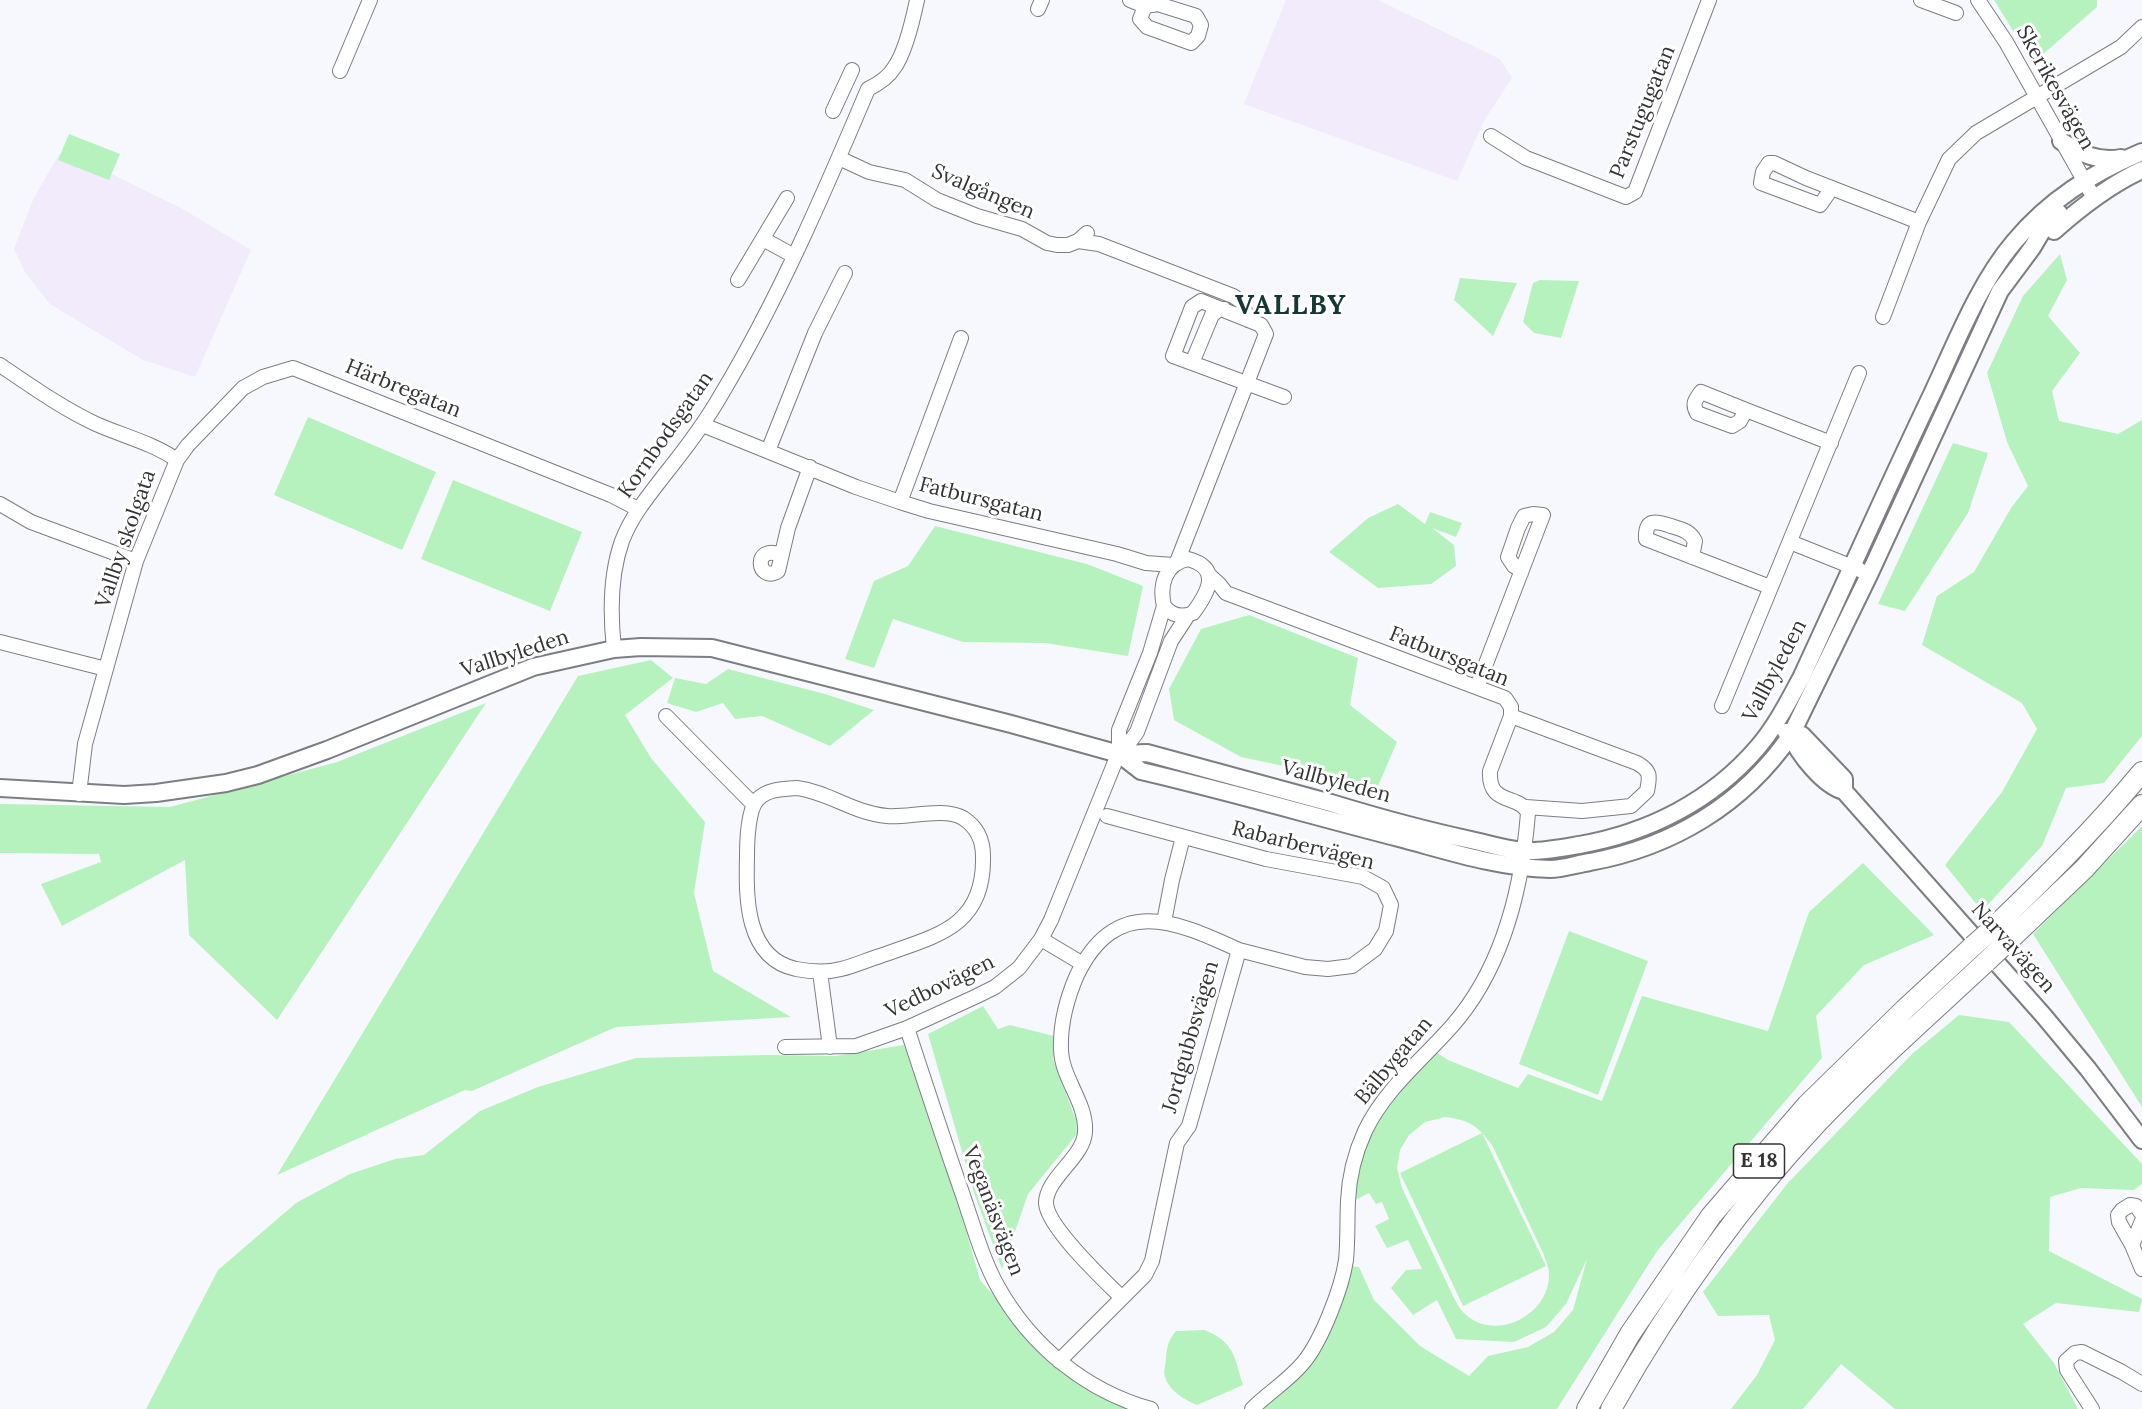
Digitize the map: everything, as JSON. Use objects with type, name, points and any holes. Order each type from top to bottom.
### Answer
[{"type":"highway","name":"E 18","points":[[1587,1409],[1629,1334],[1711,1216],[1807,1105],[1871,1041],[2056,868],[2114,807],[2142,772]]},
{"type":"highway","name":"E 18","points":[[1611,1409],[1665,1317],[1737,1217],[1832,1108],[1863,1076],[2084,869],[2142,805]]},
{"type":"main road","points":[[2061,141],[2082,154],[2092,157],[2112,160],[2137,158]]},
{"type":"main road","points":[[2121,180],[2122,175],[2137,158]]},
{"type":"main road","name":"Vallbyleden","points":[[0,788],[124,795],[203,787],[258,775],[327,750],[533,667],[614,649],[712,648],[1011,724],[1119,754],[1141,771],[1461,854],[1523,859],[1552,869],[1632,853],[1684,831],[1719,810],[1773,759],[1791,735],[1869,574],[2000,291],[2032,248],[2088,190],[2137,158]]},
{"type":"main road","name":"Vallbyleden","points":[[1523,859],[1641,830],[1661,821],[1683,810],[1729,777],[1759,747],[1775,725],[1801,678],[1985,284],[2019,236],[2064,194],[2088,190],[2121,180],[2142,170]]},
{"type":"main road","name":"Narvavägen","points":[[1775,725],[1791,735],[1802,735],[1844,779],[1844,791]]},
{"type":"main road","name":"Narvavägen","points":[[1791,735],[1796,747],[1806,759],[1835,789],[1844,791],[2050,1024],[2088,1069],[2142,1140]]},
{"type":"main road","points":[[1773,759],[1786,755],[1806,759]]},
{"type":"street","points":[[340,71],[351,51],[370,0]]},
{"type":"street","points":[[833,111],[851,73],[868,89],[888,77],[895,68],[917,0]]},
{"type":"street","points":[[1130,0],[1145,6]]},
{"type":"street","name":"Parstugugatan","points":[[1491,136],[1526,158],[1626,197],[1631,196],[1635,192],[1709,0]]},
{"type":"street","points":[[1921,0],[1956,14]]},
{"type":"street","name":"Skerikesvägen","points":[[1978,0],[2006,42],[2088,190]]},
{"type":"street","points":[[1883,317],[1919,222],[1949,159],[1962,145],[2000,117],[2121,46],[2142,27]]},
{"type":"street","name":"Kornbodsgatan","points":[[614,649],[612,601],[616,561],[624,536],[638,509],[703,425],[726,386],[805,237],[868,89]]},
{"type":"street","name":"Svalgången","points":[[839,158],[869,172],[905,180],[937,200],[1022,230],[1047,243],[1068,244],[1082,237],[1233,297],[1242,302],[1248,320],[1261,325],[1266,334],[1247,384]]},
{"type":"street","points":[[1832,188],[1820,205],[1761,183],[1763,172],[1769,163],[1774,163],[1919,222]]},
{"type":"street","points":[[738,280],[786,198]]},
{"type":"street","points":[[764,239],[795,256]]},
{"type":"street","points":[[768,451],[815,333],[845,273]]},
{"type":"street","points":[[1248,320],[1201,301],[1192,307],[1173,356],[1284,397]]},
{"type":"street","points":[[1192,363],[1212,315],[1224,309]]},
{"type":"street","points":[[900,502],[961,338]]},
{"type":"street","name":"Vallby skolgata","points":[[0,365],[60,404],[95,423],[166,452],[177,460],[136,561],[85,744],[79,794]]},
{"type":"street","name":"Härbregatan","points":[[177,460],[188,445],[243,388],[263,377],[293,368],[611,495],[638,509]]},
{"type":"street","points":[[1722,706],[1858,373]]},
{"type":"street","points":[[1119,754],[1119,730],[1150,653],[1163,602],[1165,581],[1192,527],[1247,384]]},
{"type":"street","points":[[1746,410],[1831,443]]},
{"type":"street","name":"Fatbursgatan","points":[[703,425],[856,487],[929,511],[1117,554],[1146,563],[1175,563]]},
{"type":"street","points":[[781,555],[810,467]]},
{"type":"street","points":[[0,504],[31,522],[136,561]]},
{"type":"street","points":[[1192,527],[1196,550],[1205,570],[1209,587],[1200,604]]},
{"type":"street","points":[[1790,542],[1869,574]]},
{"type":"street","points":[[1692,557],[1770,587]]},
{"type":"street","points":[[1175,563],[1188,560],[1205,570]]},
{"type":"street","points":[[1146,563],[1159,583],[1163,602],[1172,613],[1188,615]]},
{"type":"street","name":"Fatbursgatan","points":[[1205,570],[1226,593],[1505,698],[1512,707],[1511,716],[1489,778],[1491,787],[1498,794],[1526,807],[1582,811],[1631,807],[1647,791],[1649,773],[1646,768],[1637,763],[1511,716]]},
{"type":"street","points":[[1477,687],[1521,573]]},
{"type":"street","points":[[1119,754],[1137,732],[1172,641],[1188,615],[1200,604],[1226,593]]},
{"type":"street","points":[[0,642],[106,669]]},
{"type":"street","points":[[666,716],[754,805]]},
{"type":"street","name":"Vedbovägen","points":[[785,1047],[856,1046],[907,1028],[994,987],[1019,968],[1041,939],[1051,920],[1119,754]]},
{"type":"street","points":[[777,789],[807,790],[823,794],[850,808],[875,815],[951,814],[963,818],[972,825],[983,845],[978,891],[971,908],[961,920],[945,932],[840,969],[820,972],[790,968],[780,963],[762,947],[754,933],[746,883],[747,839],[754,805],[758,799],[777,789]]},
{"type":"street","points":[[1523,859],[1528,813],[1526,807]]},
{"type":"street","name":"Rabarbervägen","points":[[1107,816],[1266,859],[1363,877],[1383,888],[1391,905],[1386,931],[1375,949],[1352,966],[1328,969],[1305,967],[1239,950]]},
{"type":"street","points":[[1164,922],[1183,837]]},
{"type":"street","name":"Bälbygatan","points":[[1252,1409],[1303,1363],[1315,1346],[1333,1305],[1346,1259],[1349,1183],[1353,1162],[1366,1129],[1387,1095],[1453,1025],[1479,990],[1498,953],[1508,926],[1523,859]]},
{"type":"street","name":"Jordgubbsvägen","points":[[1059,1361],[1122,1298],[1145,1275],[1152,1261],[1176,1143],[1189,1126],[1239,950],[1200,932],[1164,922],[1132,922],[1108,934],[1093,947],[1070,992],[1064,1017],[1061,1052],[1086,1122],[1085,1136],[1050,1188],[1046,1203],[1055,1224],[1062,1233],[1083,1259],[1122,1298]]},
{"type":"street","points":[[1041,939],[1083,964]]},
{"type":"street","points":[[820,972],[830,1047]]},
{"type":"street","name":"Veganäsvägen","points":[[907,1028],[997,1287],[1019,1321],[1059,1361],[1096,1387],[1151,1409]]},
{"type":"street","points":[[2142,1215],[2136,1206],[2130,1205],[2118,1215],[2119,1222],[2142,1269]]},
{"type":"street","points":[[2132,1245],[2142,1221]]},
{"type":"street","points":[[2092,1409],[2067,1370],[2066,1361],[2075,1353],[2082,1352],[2142,1384]]},
{"type":"shaded area","points":[[1286,0],[1378,0],[1500,59],[1512,78],[1484,121],[1457,181],[1244,104]]},
{"type":"shaded area","points":[[59,154],[95,166],[181,208],[251,250],[195,377],[143,360],[50,304],[26,274],[14,249],[33,200]]},
{"type":"green space","points":[[1994,0],[2097,0],[2097,7],[2033,63]]},
{"type":"green space","points":[[69,134],[120,154],[109,180],[58,160]]},
{"type":"green space","points":[[2060,254],[2067,280],[2048,316],[2080,353],[2052,391],[2059,421],[2118,434],[2142,420],[2142,736],[2104,783],[2066,788],[2042,846],[1982,911],[1945,865],[2002,792],[2037,729],[2022,703],[1922,645],[1937,596],[1974,572],[2011,508],[2028,486],[2007,442],[1987,373],[2023,296]]},
{"type":"green space","points":[[1460,278],[1517,283],[1493,336],[1454,300]]},
{"type":"green space","points":[[1540,280],[1579,281],[1561,338],[1534,333],[1523,322],[1533,283]]},
{"type":"green space","points":[[308,417],[436,472],[402,550],[274,495]]},
{"type":"green space","points":[[1953,443],[1988,453],[1968,513],[1905,611],[1878,604]]},
{"type":"green space","points":[[453,480],[582,532],[550,611],[421,559]]},
{"type":"green space","points":[[1398,504],[1425,524],[1430,512],[1462,523],[1456,537],[1432,528],[1454,545],[1456,566],[1431,584],[1378,588],[1329,552],[1368,518]]},
{"type":"green space","points":[[935,526],[1087,564],[1143,586],[1128,656],[1045,643],[963,642],[893,619],[874,668],[845,659],[874,581],[908,566]]},
{"type":"green space","points":[[1249,615],[1358,658],[1350,705],[1397,742],[1378,786],[1241,757],[1174,720],[1169,689],[1201,629]]},
{"type":"green space","points":[[651,660],[673,678],[625,715],[651,758],[705,822],[694,893],[713,971],[791,1017],[616,1027],[472,1091],[465,1090],[277,1175],[578,676]]},
{"type":"green space","points":[[728,669],[825,694],[874,710],[830,746],[762,716],[735,719],[723,703],[696,712],[667,703],[675,678],[706,684]]},
{"type":"green space","points":[[486,703],[277,1020],[189,935],[185,860],[62,926],[41,884],[101,862],[99,854],[0,853],[0,804],[170,807],[337,762]]},
{"type":"green space","points":[[2142,826],[2142,1107],[2033,934]]},
{"type":"green space","points":[[1863,863],[1934,935],[1864,965],[1816,1016],[1822,1058],[1657,1251],[1557,1409],[1262,1409],[1327,1333],[1350,1266],[1359,1267],[1374,1300],[1420,1346],[1469,1376],[1488,1356],[1528,1347],[1554,1332],[1573,1310],[1587,1259],[1566,1304],[1546,1327],[1514,1342],[1456,1339],[1437,1300],[1413,1315],[1391,1288],[1406,1270],[1422,1269],[1408,1240],[1387,1248],[1375,1226],[1389,1219],[1382,1202],[1376,1204],[1369,1193],[1355,1200],[1358,1167],[1362,1151],[1378,1119],[1400,1090],[1436,1052],[1448,1060],[1518,1088],[1528,1074],[1602,1101],[1642,996],[1768,1031],[1809,912]],"holes":[[[1445,1117],[1472,1125],[1492,1145],[1548,1268],[1547,1288],[1541,1301],[1531,1312],[1506,1325],[1491,1326],[1478,1322],[1462,1311],[1402,1188],[1397,1168],[1400,1150],[1409,1135],[1425,1122]]]},
{"type":"green space","points":[[1569,931],[1648,961],[1598,1095],[1519,1064]]},
{"type":"green space","points":[[983,1006],[998,1029],[1010,1025],[1054,1036],[1053,1059],[1076,1120],[1077,1134],[1028,1194],[1002,1269],[974,1193],[928,1034]]},
{"type":"green space","points":[[1959,1015],[2009,1022],[2142,1164],[2142,1184],[2134,1190],[2081,1188],[2050,1197],[2049,1251],[2142,1299],[2139,1312],[2056,1303],[2023,1324],[2054,1363],[2078,1409],[1895,1409],[1841,1364],[1803,1409],[1731,1409],[1757,1375],[1775,1340],[1769,1315],[1718,1316],[1703,1292],[1787,1184],[1912,1054]]},
{"type":"green space","points":[[904,1045],[953,1184],[980,1280],[1055,1365],[1141,1409],[146,1409],[218,1270],[296,1203],[350,1174],[395,1159],[424,1155],[480,1111],[538,1087],[636,1058],[836,1056]]},
{"type":"green space","points":[[1482,1133],[1546,1266],[1463,1306],[1400,1173]]},
{"type":"green space","points":[[1205,1330],[1228,1345],[1235,1358],[1243,1385],[1197,1405],[1174,1391],[1167,1382],[1164,1370],[1168,1346],[1176,1331]]},
{"type":"district","name":"VALLBY","points":[[1291,306]]}]
